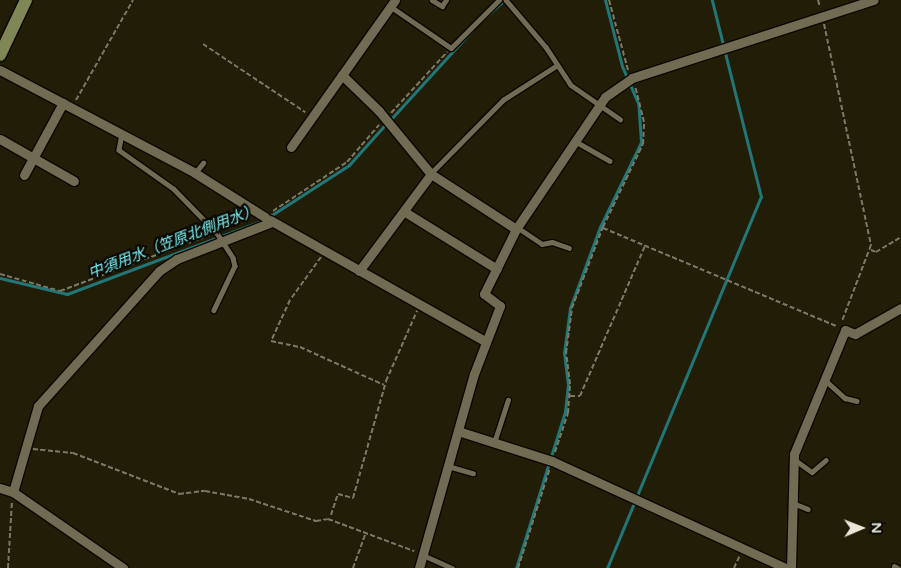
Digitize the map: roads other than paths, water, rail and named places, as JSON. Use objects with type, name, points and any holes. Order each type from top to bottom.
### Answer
[{"type":"street","points":[[0,55],[26,0]]},
{"type":"street","points":[[419,568],[485,341],[500,306],[484,294],[517,228],[599,106],[613,90],[632,78],[874,0]]},
{"type":"street","points":[[291,147],[392,3]]},
{"type":"street","points":[[0,70],[195,173],[323,253],[485,341]]},
{"type":"street","points":[[342,75],[379,111],[431,174],[517,228]]},
{"type":"street","points":[[24,175],[63,103]]},
{"type":"street","points":[[0,139],[74,181]]},
{"type":"street","points":[[359,271],[391,222],[404,212],[431,174]]},
{"type":"street","points":[[404,212],[496,269]]},
{"type":"street","points":[[13,492],[38,406],[159,271],[172,261],[221,242],[269,218]]},
{"type":"street","points":[[791,568],[794,459],[845,330],[855,334],[901,308]]},
{"type":"street","points":[[458,431],[552,461],[786,568]]},
{"type":"street","points":[[0,488],[13,492],[123,568]]},
{"type":"lane","points":[[432,0],[442,6],[446,0]]},
{"type":"lane","points":[[392,3],[451,48],[499,0]]},
{"type":"lane","points":[[506,0],[546,47],[556,66],[570,85],[620,119]]},
{"type":"lane","points":[[431,174],[503,100],[556,66]]},
{"type":"lane","points":[[122,134],[119,150],[174,189],[217,233],[235,266],[214,310]]},
{"type":"lane","points":[[575,141],[610,161]]},
{"type":"lane","points":[[195,173],[203,163]]},
{"type":"lane","points":[[517,228],[542,244],[552,242],[569,248]]},
{"type":"lane","points":[[825,380],[845,398],[857,401]]},
{"type":"lane","points":[[494,443],[508,400]]},
{"type":"lane","points":[[794,459],[812,472],[826,460]]},
{"type":"lane","points":[[448,466],[473,473]]},
{"type":"lane","points":[[792,503],[808,509]]},
{"type":"lane","points":[[423,555],[452,568]]},
{"type":"waterway","name":"中須用水（笠原北側用水）","points":[[481,21],[504,0]]},
{"type":"waterway","points":[[516,568],[565,412],[568,385],[564,353],[570,308],[600,227],[641,142],[638,103],[622,66],[605,0]]},
{"type":"waterway","points":[[607,568],[761,197],[712,0]]},
{"type":"waterway","name":"中須用水（笠原北側用水）","points":[[390,120],[473,29]]},
{"type":"waterway","name":"中須用水（笠原北側用水）","points":[[0,278],[67,294],[264,220],[349,165],[384,126]]}]
